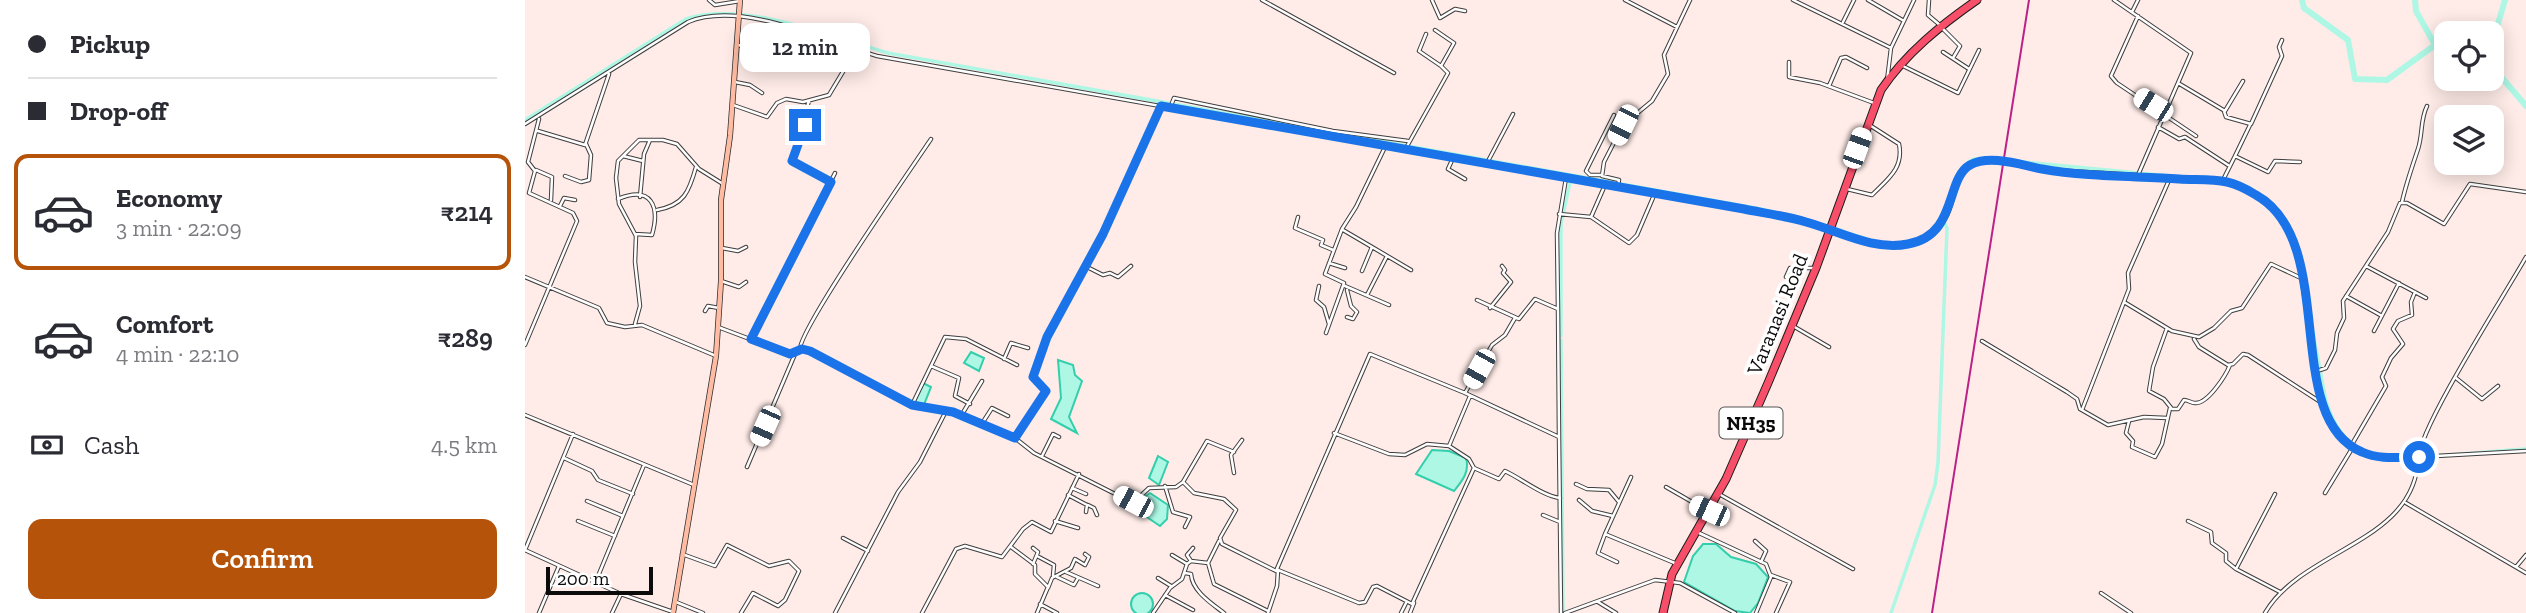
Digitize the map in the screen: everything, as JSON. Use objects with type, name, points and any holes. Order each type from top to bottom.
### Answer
[{"type":"highway","name":"Varanasi Road","points":[[1665,612],[1669,583],[1677,564],[1718,494],[1816,268],[1874,103],[1900,65],[1941,25],[1977,0]]},
{"type":"street","points":[[709,0],[715,5],[740,6],[784,26],[856,50],[897,60],[1161,106],[1197,102],[1332,131],[1408,141]]},
{"type":"street","points":[[1262,0],[1394,73]]},
{"type":"street","points":[[1432,0],[1440,18],[1455,9],[1465,10]]},
{"type":"street","points":[[1625,0],[1677,27]]},
{"type":"street","points":[[1601,175],[1623,125],[1652,100],[1668,75],[1663,58],[1690,0]]},
{"type":"street","points":[[1793,0],[1843,22],[1891,48]]},
{"type":"street","points":[[1843,22],[1854,0]]},
{"type":"street","points":[[1868,0],[1904,21]]},
{"type":"street","points":[[1887,81],[1891,48],[1915,0]]},
{"type":"street","points":[[1929,0],[1928,15],[1960,46],[1953,58]]},
{"type":"street","points":[[2114,0],[2191,51],[2190,59],[2139,172]]},
{"type":"street","points":[[2131,12],[2138,0]]},
{"type":"street","points":[[573,434],[525,550],[621,594],[673,612],[716,356],[723,184],[733,105],[740,6]]},
{"type":"street","points":[[525,124],[539,118],[697,18],[740,6]]},
{"type":"street","points":[[2138,16],[2111,76],[2116,83],[2196,136]]},
{"type":"street","points":[[1436,30],[1454,43],[1441,66]]},
{"type":"street","points":[[1406,148],[1447,75],[1441,66],[1419,51],[1426,34]]},
{"type":"street","points":[[2223,180],[2282,56],[2279,47],[2282,40]]},
{"type":"street","points":[[737,44],[777,65]]},
{"type":"street","points":[[733,105],[767,117],[777,103],[786,99],[810,100],[828,95],[856,50]]},
{"type":"street","points":[[1900,65],[1955,93],[1961,91],[1979,50]]},
{"type":"street","points":[[1943,52],[1969,68]]},
{"type":"street","points":[[1829,86],[1841,58],[1846,57],[1867,68]]},
{"type":"street","points":[[1789,62],[1789,77],[1829,86],[1874,103]]},
{"type":"street","points":[[565,176],[582,182],[589,180],[591,155],[586,144],[609,74]]},
{"type":"street","points":[[2224,111],[2243,81]]},
{"type":"street","points":[[734,82],[750,85],[762,93]]},
{"type":"street","points":[[2178,83],[2224,111],[2226,117],[2250,125]]},
{"type":"street","points":[[810,100],[805,113],[804,132],[792,161],[831,182]]},
{"type":"street","points":[[1170,104],[1569,178],[1619,184]]},
{"type":"street","points":[[1015,438],[1046,391],[1033,377],[1047,337],[1103,234],[1161,106]]},
{"type":"street","points":[[2320,370],[2335,351],[2337,333],[2344,315],[2342,303],[2388,232],[2402,202],[2411,165],[2419,147],[2422,116],[2427,106]]},
{"type":"street","points":[[1487,163],[1513,114]]},
{"type":"street","points":[[1614,115],[1586,171],[1590,175],[1601,175],[1619,184],[1655,193],[1830,227],[1873,244],[1892,246],[1918,241],[1944,220],[1963,170],[1980,161],[1996,160],[2052,170],[2139,172],[2170,178],[2223,180],[2257,195],[2283,219],[2295,244],[2320,370],[2322,403],[2332,428],[2353,445],[2379,457],[2526,451]]},
{"type":"street","points":[[539,118],[529,162],[534,169],[552,177],[551,201]]},
{"type":"street","points":[[1843,188],[1869,196],[1897,170],[1902,154],[1899,144],[1866,123]]},
{"type":"street","points":[[2158,127],[2179,139],[2185,137],[2228,165]]},
{"type":"street","points":[[538,131],[586,144]]},
{"type":"street","points":[[800,350],[801,338],[825,299],[931,139]]},
{"type":"street","points":[[635,324],[640,306],[635,234],[618,199],[617,165],[636,142],[650,140],[677,144],[696,167],[723,184]]},
{"type":"street","points":[[640,197],[643,161],[650,140]]},
{"type":"street","points":[[1347,317],[1353,318],[1357,312],[1351,306],[1344,285],[1325,274],[1342,229],[1356,208],[1386,145]]},
{"type":"street","points":[[623,156],[643,161]]},
{"type":"street","points":[[2235,156],[2267,172],[2274,161],[2300,162]]},
{"type":"street","points":[[1453,157],[1448,169],[1465,179]]},
{"type":"street","points":[[657,211],[684,200],[696,167]]},
{"type":"street","points":[[525,345],[577,221],[573,213],[529,193],[534,169]]},
{"type":"street","points":[[751,339],[835,173]]},
{"type":"street","points":[[1569,178],[1562,215],[1558,310],[1560,522],[1564,613],[1651,580],[1682,584],[1692,592],[1735,613]]},
{"type":"street","points":[[2082,410],[2125,302],[2130,286],[2128,273],[2170,178]]},
{"type":"street","points":[[1591,217],[1605,184]]},
{"type":"street","points":[[2402,202],[2444,223],[2470,184],[2526,192]]},
{"type":"street","points":[[1562,215],[1591,217],[1629,243],[1637,235],[1655,193]]},
{"type":"street","points":[[618,199],[640,197],[652,201],[657,211],[652,236],[635,234]]},
{"type":"street","points":[[560,206],[564,198],[575,200]]},
{"type":"street","points":[[1297,217],[1295,228],[1323,240],[1321,245],[1333,250]]},
{"type":"street","points":[[1342,229],[1411,270]]},
{"type":"street","points":[[722,248],[738,251],[746,247]]},
{"type":"street","points":[[1362,271],[1372,247]]},
{"type":"street","points":[[1367,295],[1387,256]]},
{"type":"street","points":[[2265,613],[2279,591],[2295,578],[2391,518],[2406,503],[2415,483],[2419,450],[2526,257]]},
{"type":"street","points":[[1329,263],[1345,268]]},
{"type":"street","points":[[2194,338],[2210,331],[2232,310],[2240,310],[2271,264],[2302,278]]},
{"type":"street","points":[[1084,266],[1103,275],[1110,273],[1118,277],[1131,266]]},
{"type":"street","points":[[2366,266],[2426,298]]},
{"type":"street","points":[[1490,308],[1511,282],[1503,273],[1505,270],[1502,267]]},
{"type":"street","points":[[1786,277],[1790,268],[1816,268]]},
{"type":"street","points":[[525,276],[599,307],[607,323],[625,327],[635,324],[716,356]]},
{"type":"street","points":[[721,281],[739,287],[746,282]]},
{"type":"street","points":[[2374,331],[2399,283]]},
{"type":"street","points":[[1326,332],[1344,285]]},
{"type":"street","points":[[1319,286],[1316,300],[1324,307],[1329,324]]},
{"type":"street","points":[[1346,289],[1389,305]]},
{"type":"street","points":[[2325,494],[2385,386],[2382,377],[2387,364],[2403,344],[2393,329],[2398,321],[2412,315],[2411,302],[2415,292]]},
{"type":"street","points":[[2346,296],[2382,316]]},
{"type":"street","points":[[1477,300],[1515,318],[1521,318],[1535,299],[1558,310]]},
{"type":"street","points":[[2125,302],[2167,328],[2194,338],[2199,347],[2230,365]]},
{"type":"street","points":[[705,311],[708,306],[720,309]]},
{"type":"street","points":[[1465,393],[1492,345],[1505,335],[1515,318]]},
{"type":"street","points":[[1791,325],[1829,347]]},
{"type":"street","points":[[718,327],[795,354]]},
{"type":"street","points":[[2167,328],[2153,367],[2149,391],[2164,399],[2170,408],[2178,409],[2186,400],[2196,403],[2203,399],[2223,380],[2230,365],[2245,354],[2322,403]]},
{"type":"street","points":[[912,405],[940,343],[947,336],[966,339],[1017,365]]},
{"type":"street","points":[[1982,341],[2074,396],[2082,410],[2111,426],[2144,417],[2167,418]]},
{"type":"street","points":[[1004,359],[1011,343],[1028,348]]},
{"type":"street","points":[[747,467],[795,354],[800,350],[810,351],[912,405],[983,422],[1134,503],[1149,488],[1179,486],[1207,441],[1234,452]]},
{"type":"street","points":[[1183,482],[1194,493],[1224,499],[1236,510],[1208,563],[1214,584],[1268,612],[1277,586],[1280,559],[1308,502],[1333,433],[1370,354],[1465,393],[1559,438]]},
{"type":"street","points":[[930,365],[957,376],[955,396],[970,404]]},
{"type":"street","points":[[2456,379],[2482,398],[2498,386]]},
{"type":"street","points":[[961,416],[982,382]]},
{"type":"street","points":[[1449,446],[1470,396]]},
{"type":"street","points":[[983,422],[992,408],[1008,416]]},
{"type":"street","points":[[2130,421],[2126,433],[2133,440],[2132,447],[2155,457],[2163,439],[2170,408]]},
{"type":"street","points":[[835,613],[898,492],[920,462],[946,411]]},
{"type":"street","points":[[525,415],[694,485]]},
{"type":"street","points":[[1333,433],[1389,454],[1405,455],[1427,443],[1449,446],[1469,459],[1473,468],[1499,479],[1507,472],[1537,486],[1544,494],[1560,498]]},
{"type":"street","points":[[1042,456],[1050,436],[1053,434],[1059,437]]},
{"type":"street","points":[[1234,473],[1235,465],[1231,457],[1242,440]]},
{"type":"street","points":[[565,458],[592,471],[598,480],[633,494]]},
{"type":"street","points":[[596,581],[644,465]]},
{"type":"street","points":[[1410,613],[1473,468]]},
{"type":"street","points":[[922,613],[956,549],[965,546],[1002,557],[1023,529],[1033,522],[1050,533],[1079,474]]},
{"type":"street","points":[[1617,562],[1598,553],[1631,477]]},
{"type":"street","points":[[1576,484],[1587,489],[1609,490],[1619,502]]},
{"type":"street","points":[[1165,486],[1173,512],[1190,517],[1185,527]]},
{"type":"street","points":[[1666,487],[1709,511]]},
{"type":"street","points":[[1072,488],[1086,494]]},
{"type":"street","points":[[1718,494],[1853,569]]},
{"type":"street","points":[[2236,569],[2275,494]]},
{"type":"street","points":[[1068,495],[1094,508],[1097,515]]},
{"type":"street","points":[[1579,500],[1592,511],[1613,516]]},
{"type":"street","points":[[587,501],[624,516]]},
{"type":"street","points":[[2406,503],[2526,573]]},
{"type":"street","points":[[1086,505],[1086,512]]},
{"type":"street","points":[[1543,515],[1560,522]]},
{"type":"street","points":[[578,521],[615,536]]},
{"type":"street","points":[[1055,521],[1078,528]]},
{"type":"street","points":[[2188,522],[2211,533],[2212,544],[2226,553],[2226,561],[2236,569],[2279,591]]},
{"type":"street","points":[[1697,531],[1761,562],[1772,575],[1790,582],[1776,613]]},
{"type":"street","points":[[1605,534],[1677,564]]},
{"type":"street","points":[[843,538],[868,551]]},
{"type":"street","points":[[1219,541],[1260,565],[1359,604],[1365,602],[1377,586],[1387,589],[1406,603],[1415,601]]},
{"type":"street","points":[[1755,541],[1766,551],[1761,562]]},
{"type":"street","points":[[682,554],[715,566],[727,545],[772,567],[789,561],[799,570],[785,600],[775,613]]},
{"type":"street","points":[[1011,547],[1037,568],[1035,574],[1048,588]]},
{"type":"street","points":[[1033,548],[1038,552],[1033,564]]},
{"type":"street","points":[[1191,561],[1187,555],[1193,548]]},
{"type":"street","points":[[1037,613],[1055,577],[1066,572],[1075,559],[1085,565],[1089,557],[1085,554]]},
{"type":"street","points":[[1172,555],[1187,564]]},
{"type":"street","points":[[2516,567],[2526,555]]},
{"type":"street","points":[[1037,556],[1054,565],[1055,577]]},
{"type":"street","points":[[1153,613],[1171,586],[1180,581],[1187,564],[1191,561],[1208,563]]},
{"type":"street","points":[[539,613],[559,566]]},
{"type":"street","points":[[1066,572],[1098,586]]},
{"type":"street","points":[[1182,572],[1191,574],[1192,581],[1201,593],[1224,613]]},
{"type":"street","points":[[1756,613],[1772,575]]},
{"type":"street","points":[[1055,577],[1074,585],[1077,578]]},
{"type":"street","points":[[1158,578],[1171,586]]},
{"type":"street","points":[[741,613],[753,593],[778,606]]},
{"type":"street","points":[[2101,593],[2131,613]]},
{"type":"street","points":[[612,613],[621,594]]},
{"type":"street","points":[[1165,594],[1192,610]]},
{"type":"street","points":[[673,600],[703,613]]},
{"type":"street","points":[[1596,601],[1616,613]]},
{"type":"street","points":[[1401,613],[1406,603]]},
{"type":"street","points":[[1040,604],[1057,613]]},
{"type":"shaded area","points":[[971,352],[984,358],[979,371],[964,363]]},
{"type":"shaded area","points":[[1058,360],[1073,365],[1075,375],[1082,381],[1069,417],[1077,433],[1051,419],[1061,398]]},
{"type":"shaded area","points":[[923,383],[931,387],[923,407],[913,405]]},
{"type":"shaded area","points":[[1432,450],[1449,451],[1466,458],[1466,472],[1454,491],[1416,474]]},
{"type":"shaded area","points":[[1158,456],[1168,462],[1159,485],[1149,478]]},
{"type":"shaded area","points":[[1150,493],[1168,505],[1167,519],[1160,526],[1141,513],[1143,498]]},
{"type":"shaded area","points":[[1703,544],[1716,544],[1731,557],[1756,564],[1768,577],[1758,603],[1750,613],[1735,611],[1684,582],[1693,556]]},
{"type":"shaded area","points":[[1142,593],[1150,596],[1150,612],[1134,612],[1131,604],[1134,596]]},
{"type":"waterway","points":[[2302,0],[2304,8],[2348,40],[2355,79],[2387,80],[2435,45],[2416,11],[2415,0]]},
{"type":"waterway","points":[[2499,21],[2505,0]]},
{"type":"waterway","points":[[525,120],[686,19],[708,14],[733,14],[786,22],[888,53],[1761,209],[1827,226]]},
{"type":"waterway","points":[[2504,80],[2526,106]]},
{"type":"waterway","points":[[1960,175],[1973,160],[1995,159]]},
{"type":"waterway","points":[[2003,160],[2201,179]]},
{"type":"waterway","points":[[1561,336],[1561,224],[1571,178]]},
{"type":"waterway","points":[[2229,182],[2253,192],[2274,207],[2289,227],[2298,252]]},
{"type":"waterway","points":[[1932,231],[1946,212],[1955,189]]},
{"type":"waterway","points":[[1891,613],[1935,485],[1938,463],[1947,228],[1942,218]]},
{"type":"waterway","points":[[1839,230],[1868,240]]},
{"type":"waterway","points":[[2301,270],[2326,401],[2339,430],[2357,448],[2376,455],[2395,456],[2526,449]]},
{"type":"waterway","points":[[1561,340],[1563,613]]},
{"type":"railway","points":[[1932,613],[2029,0]]},
{"type":"route","points":[[805,125],[804,134],[792,161],[831,182],[751,339],[790,354],[802,349],[810,351],[912,405],[953,412],[1015,438],[1046,391],[1033,377],[1047,337],[1103,234],[1161,106],[1744,209],[1805,221],[1886,246],[1915,242],[1931,233],[1945,219],[1963,170],[1980,161],[1996,160],[2052,170],[2228,182],[2268,203],[2283,219],[2295,244],[2311,326],[2322,406],[2332,428],[2360,452],[2380,458],[2419,457]]}]
